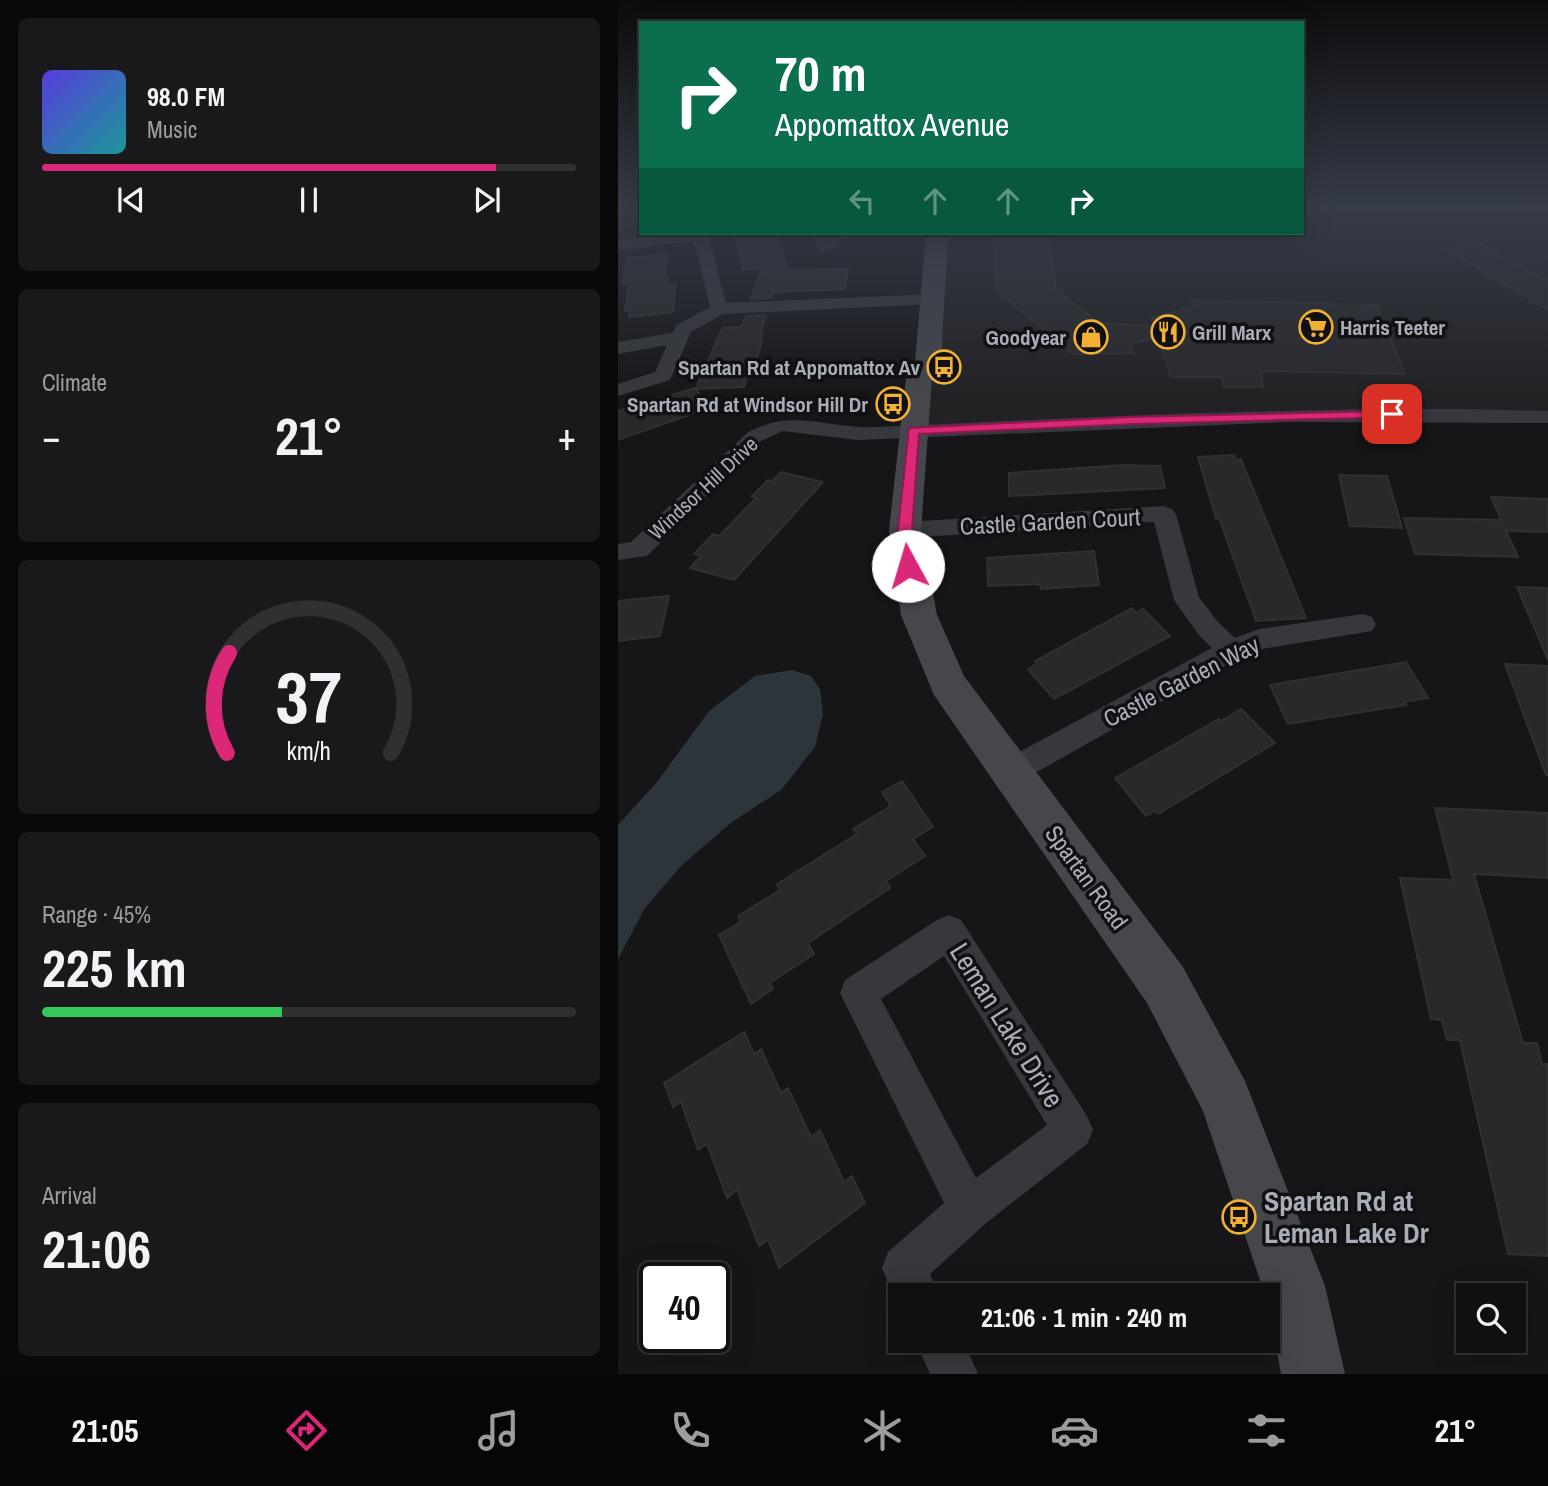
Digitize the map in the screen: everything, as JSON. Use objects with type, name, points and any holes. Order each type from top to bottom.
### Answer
[{"type":"street","points":[[709,269],[720,309]]},
{"type":"street","name":"Spartan Road","points":[[922,269],[924,300]]},
{"type":"street","name":"Spartan Road","points":[[930,269],[910,365],[920,378],[905,530],[908,566],[919,615],[948,684],[1165,985],[1226,1100],[1294,1286],[1313,1374]]},
{"type":"street","points":[[618,390],[663,376],[683,329],[720,309],[924,300]]},
{"type":"street","points":[[618,348],[680,337]]},
{"type":"street","name":"Windsor Hill Drive","points":[[618,552],[638,550],[754,437],[773,427],[787,426],[855,434],[1132,420],[1444,413],[1548,417]]},
{"type":"street","name":"Castle Garden Court","points":[[905,530],[1164,514],[1187,600],[1208,628],[1231,650]]},
{"type":"street","name":"Castle Garden Way","points":[[1010,772],[1231,650],[1259,639],[1363,624]]},
{"type":"street","name":"Leman Lake Drive","points":[[911,1283],[904,1268],[970,1209],[1073,1130],[949,932],[858,993],[970,1209]]},
{"type":"street","points":[[944,1353],[954,1374]]},
{"type":"shaded area","points":[[926,269],[1548,269],[1548,417],[1444,413],[913,431]]},
{"type":"shaded area","points":[[792,670],[811,676],[820,689],[823,715],[815,747],[781,790],[732,822],[682,865],[645,908],[618,959],[618,825],[657,782],[709,711],[755,676]]},
{"type":"building","points":[[625,269],[665,269],[664,277],[668,277],[666,285],[676,284],[673,312],[629,317],[630,310],[625,311],[629,284],[622,284]]},
{"type":"building","points":[[762,269],[848,269],[845,289],[773,292],[771,298],[751,299]]},
{"type":"building","points":[[995,269],[1053,269],[1056,290],[1099,323],[1154,326],[1152,318],[1192,307],[1191,300],[1377,305],[1405,374],[1261,371],[1263,387],[1224,387],[1222,377],[1171,377],[1158,336],[1131,344],[1133,353],[1073,354],[995,289]]},
{"type":"building","points":[[1479,269],[1526,269],[1548,281],[1548,310]]},
{"type":"building","points":[[766,315],[751,378],[747,378],[744,387],[696,389],[722,328],[741,327],[746,316]]},
{"type":"building","points":[[695,388],[709,408],[618,440],[618,411]]},
{"type":"building","points":[[1234,455],[1236,460],[1241,459],[1306,618],[1256,621],[1219,518],[1216,519],[1198,457]]},
{"type":"building","points":[[1123,465],[1160,466],[1165,488],[1009,496],[1009,473]]},
{"type":"building","points":[[781,472],[823,482],[734,580],[690,568],[701,556],[694,554],[713,534],[719,536],[756,498],[752,496],[768,480],[772,481]]},
{"type":"building","points":[[1339,475],[1387,476],[1402,528],[1350,526]]},
{"type":"building","points":[[1491,497],[1548,499],[1548,532],[1506,531],[1518,557],[1415,554],[1404,518],[1501,520]]},
{"type":"building","points":[[1094,551],[1099,585],[1041,589],[1040,584],[988,586],[987,558]]},
{"type":"building","points":[[1517,587],[1548,588],[1548,660]]},
{"type":"building","points":[[669,596],[660,636],[618,641],[618,601]]},
{"type":"building","points":[[1132,608],[1136,613],[1143,609],[1170,636],[1054,699],[1028,669],[1037,664],[1035,661]]},
{"type":"building","points":[[1406,662],[1428,698],[1404,702],[1406,705],[1288,724],[1270,685]]},
{"type":"building","points":[[1505,664],[1548,666],[1548,775],[1546,775]]},
{"type":"building","points":[[1241,709],[1275,743],[1158,814],[1155,811],[1146,816],[1115,778],[1219,719],[1221,721]]},
{"type":"building","points":[[902,781],[933,827],[913,839],[925,856],[886,881],[890,888],[808,943],[814,954],[770,983],[773,989],[751,1004],[719,935],[741,922],[738,916],[780,890],[777,884],[857,834],[853,829],[891,806],[882,792]]},
{"type":"building","points":[[1435,808],[1548,813],[1548,878],[1474,874],[1523,1043],[1537,1043],[1542,1064],[1548,1064],[1548,1256],[1508,1254],[1460,1040],[1447,1040],[1442,1020],[1431,1019],[1400,878],[1453,880]]},
{"type":"building","points":[[744,1032],[754,1054],[761,1049],[781,1093],[788,1088],[811,1137],[820,1130],[844,1182],[852,1176],[865,1203],[779,1268],[768,1240],[759,1246],[737,1190],[727,1198],[707,1144],[698,1150],[681,1102],[673,1107],[664,1083]]},
{"type":"place","name":"Harris Teeter","points":[[1316,327]]},
{"type":"place","name":"Grill Marx","points":[[1168,332]]},
{"type":"place","name":"Goodyear","points":[[1091,337]]},
{"type":"place","name":"Spartan Rd at Appomattox Av","points":[[944,367]]},
{"type":"place","name":"Spartan Rd at Windsor Hill Dr","points":[[893,404]]},
{"type":"place","name":"Spartan Rd at Leman Lake Dr","points":[[1239,1217]]},
{"type":"route","points":[[908,566],[905,530],[913,431],[1132,420],[1392,414]]}]
